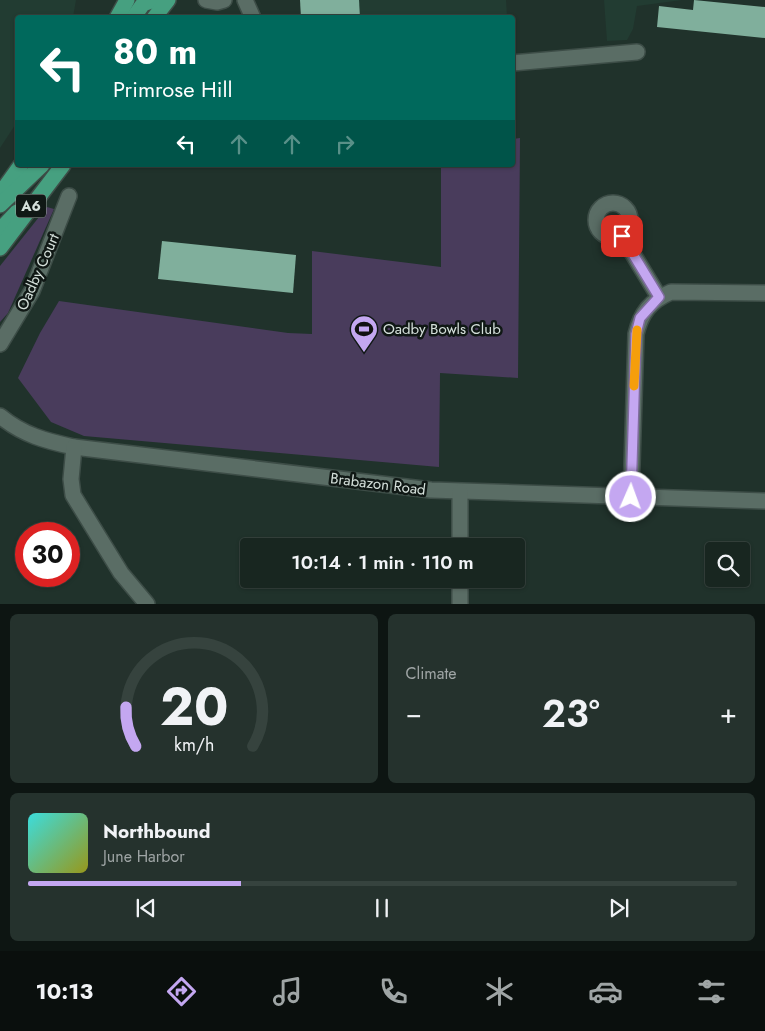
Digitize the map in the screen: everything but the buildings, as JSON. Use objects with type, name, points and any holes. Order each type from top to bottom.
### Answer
[{"type":"highway","points":[[119,15],[127,0]]},
{"type":"highway","points":[[135,15],[143,4],[154,0]]},
{"type":"highway","points":[[156,15],[168,0]]},
{"type":"highway","name":"A6","points":[[0,194],[20,167]]},
{"type":"highway","name":"A6","points":[[0,205],[40,167]]},
{"type":"highway","name":"A6","points":[[0,230],[59,167]]},
{"type":"highway","name":"A6","points":[[0,248],[60,167]]},
{"type":"street","points":[[206,0],[217,2],[224,0]]},
{"type":"street","points":[[245,0],[252,15]]},
{"type":"street","points":[[515,63],[638,52]]},
{"type":"street","name":"Oadby Court","points":[[0,344],[32,291],[69,196]]},
{"type":"street","points":[[622,236],[659,297]]},
{"type":"street","points":[[631,497],[636,334],[640,318],[659,297],[680,291],[765,293]]},
{"type":"street","name":"Brabazon Road","points":[[0,416],[14,428],[40,440],[74,447],[460,492],[765,501]]},
{"type":"street","points":[[74,447],[71,479],[73,495],[121,573],[146,603]]},
{"type":"street","points":[[460,492],[460,538]]},
{"type":"street","points":[[460,588],[460,604]]},
{"type":"shaded area","points":[[0,0],[76,0],[73,15],[15,15],[15,125],[0,148]]},
{"type":"shaded area","points":[[301,0],[506,0],[507,15],[301,15]]},
{"type":"shaded area","points":[[604,0],[682,0],[637,6],[633,29],[627,40],[607,41]]},
{"type":"shaded area","points":[[520,138],[518,378],[440,373],[439,467],[84,436],[51,422],[18,378],[40,333],[59,301],[288,333],[312,334],[312,251],[441,267],[441,167],[515,167],[515,139]]},
{"type":"shaded area","points":[[47,207],[54,209],[8,313],[0,322],[0,266]]},
{"type":"slow traffic","points":[[634,386],[637,330]]},
{"type":"place","name":"Oadby Bowls Club","points":[[364,353]]},
{"type":"route","points":[[622,236],[659,297],[640,318],[636,334],[631,497]]}]
